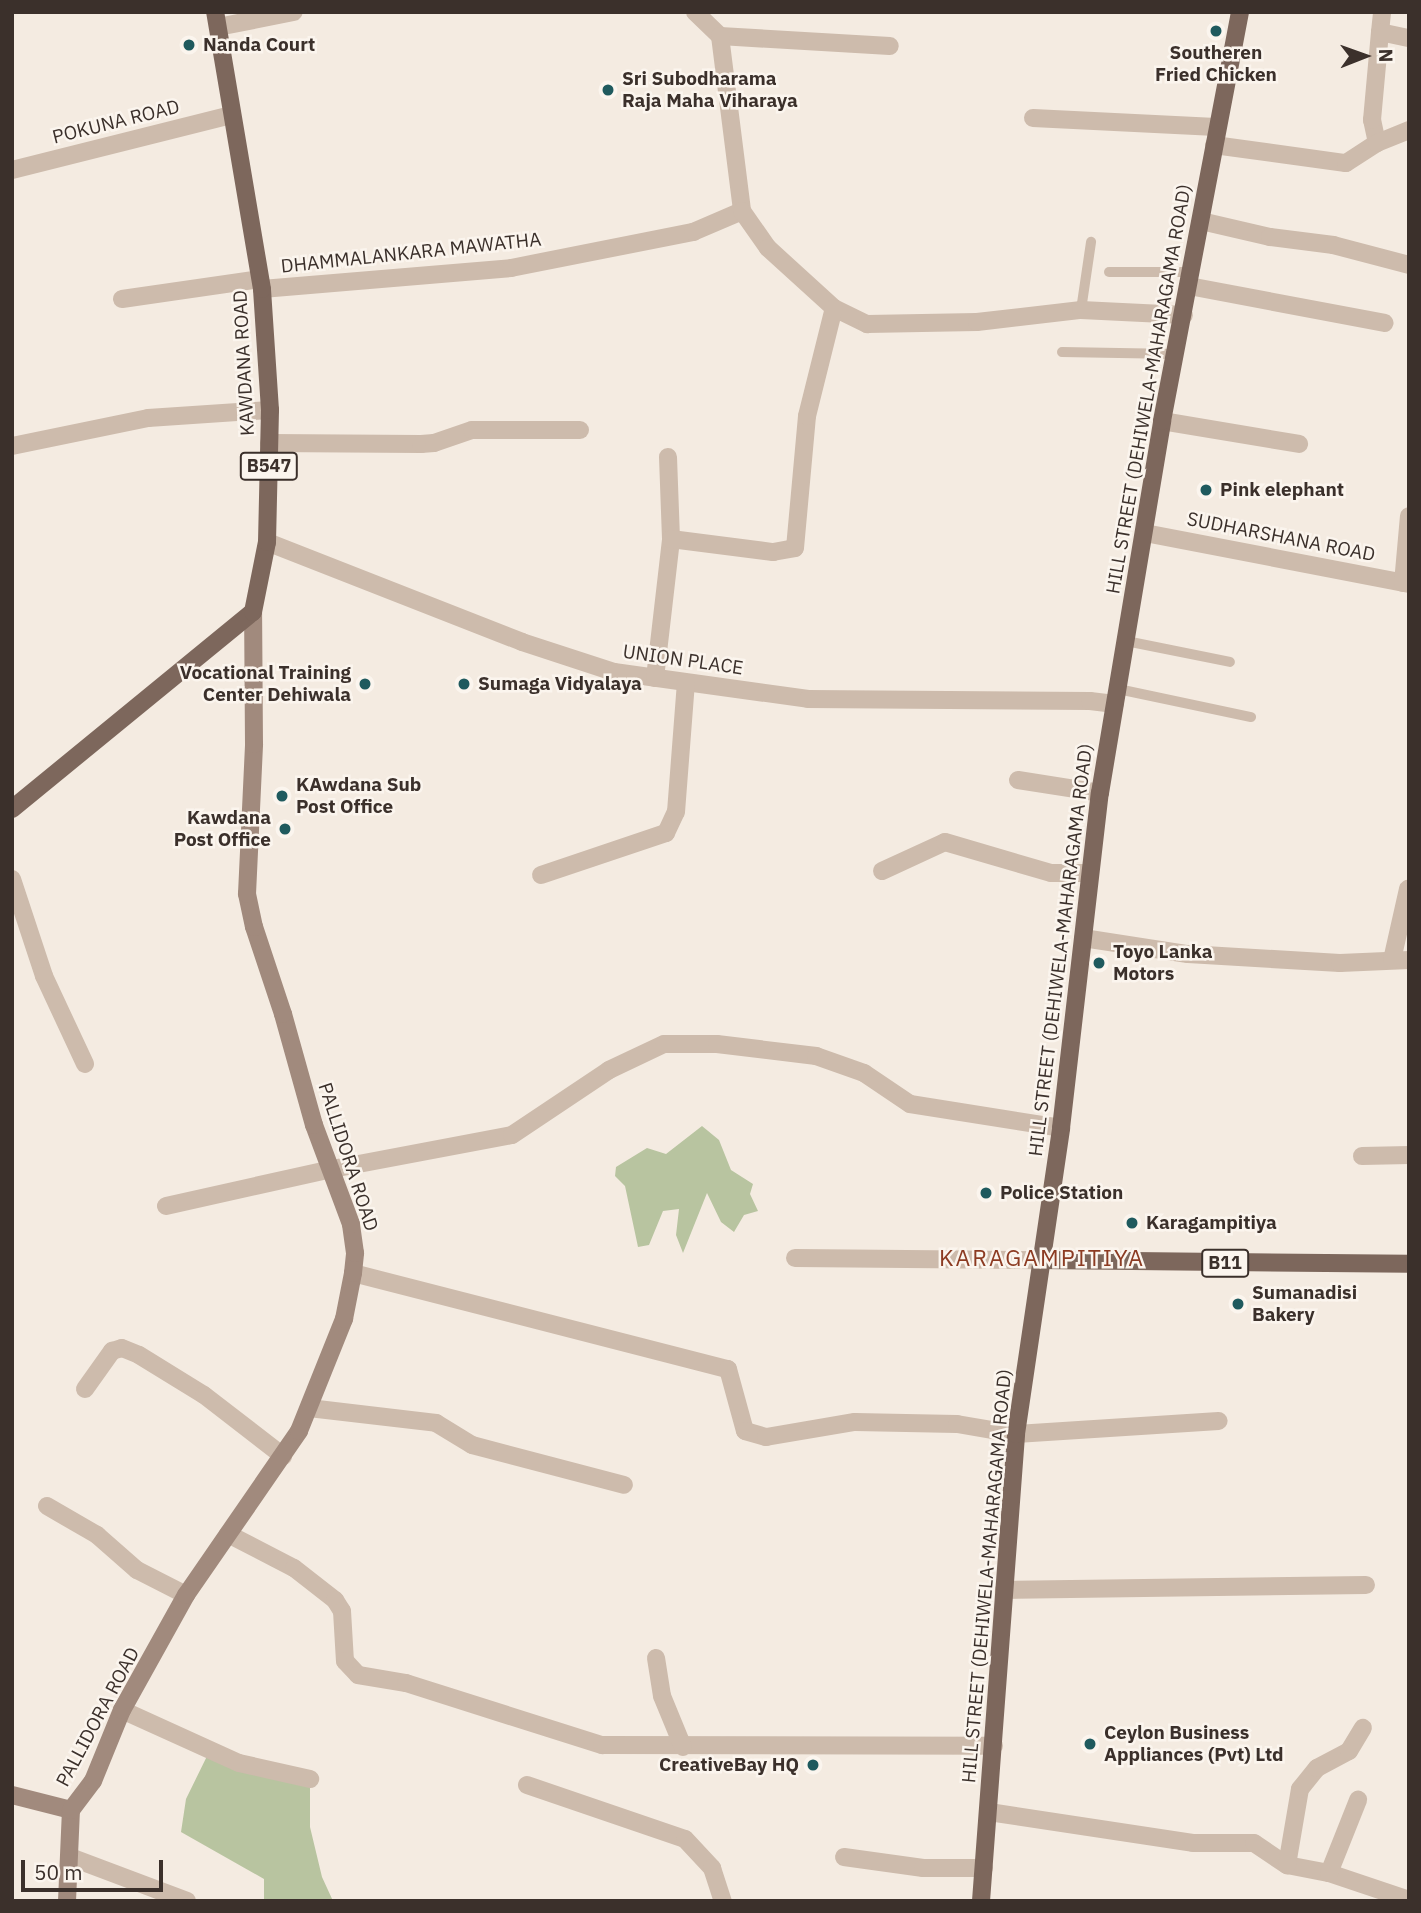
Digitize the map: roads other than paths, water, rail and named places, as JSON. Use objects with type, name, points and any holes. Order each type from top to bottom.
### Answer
[{"type":"main road","name":"HILL STREET (DEHIWELA-MAHARAGAMA ROAD)","points":[[981,1901],[1016,1434],[1061,1128],[1100,793],[1162,421],[1240,12]]},
{"type":"main road","name":"KAWDANA ROAD","points":[[216,20],[261,284],[271,410],[267,542],[253,612]]},
{"type":"main road","points":[[12,809],[253,612]]},
{"type":"main road","name":"B11","points":[[1040,1260],[1409,1264]]},
{"type":"street","points":[[216,20],[294,12]]},
{"type":"street","points":[[695,12],[720,36],[742,211],[768,248],[834,308],[867,324],[976,322],[1081,310],[1184,315]]},
{"type":"street","points":[[1377,143],[1372,120],[1382,12]]},
{"type":"street","points":[[1380,32],[1409,38]]},
{"type":"street","points":[[720,36],[890,46]]},
{"type":"street","name":"POKUNA ROAD","points":[[12,170],[231,115]]},
{"type":"street","points":[[1033,118],[1215,136],[1346,163],[1377,143],[1409,130]]},
{"type":"street","name":"DHAMMALANKARA MAWATHA","points":[[122,299],[261,284],[511,268],[693,232],[742,211]]},
{"type":"street","points":[[1202,221],[1270,237],[1333,245],[1409,265]]},
{"type":"street","points":[[1190,279],[1385,323]]},
{"type":"street","points":[[671,539],[773,552],[795,548],[807,416],[834,308]]},
{"type":"street","points":[[12,446],[148,418],[271,410]]},
{"type":"street","points":[[1162,421],[1298,443]]},
{"type":"street","points":[[270,443],[421,444],[434,443],[472,430],[580,430]]},
{"type":"street","points":[[655,678],[671,539],[668,457]]},
{"type":"street","points":[[1406,584],[1409,516]]},
{"type":"street","name":"SUDHARSHANA ROAD","points":[[1145,533],[1406,584]]},
{"type":"street","name":"UNION PLACE","points":[[267,542],[522,642],[614,672],[808,699],[1090,701],[1116,696]]},
{"type":"street","name":"PALLIDORA ROAD","points":[[67,1901],[71,1810],[93,1781],[122,1710],[186,1595],[284,1456],[309,1408],[344,1319],[353,1273],[355,1252],[351,1224],[314,1125],[283,1014],[254,927],[247,894],[254,744],[253,612]]},
{"type":"street","points":[[541,875],[666,833],[676,812],[686,682]]},
{"type":"street","points":[[1018,780],[1100,793]]},
{"type":"street","points":[[882,871],[945,842],[1051,873],[1090,873]]},
{"type":"street","points":[[12,879],[44,976],[85,1064]]},
{"type":"street","points":[[1083,938],[1188,954],[1339,963],[1400,960],[1408,888]]},
{"type":"street","points":[[166,1206],[332,1169],[512,1135],[609,1070],[664,1044],[717,1044],[816,1056],[864,1073],[910,1104],[1061,1128]]},
{"type":"street","points":[[1362,1156],[1409,1155]]},
{"type":"street","points":[[795,1258],[1040,1260]]},
{"type":"street","points":[[353,1273],[728,1368],[745,1431],[766,1437],[855,1422],[957,1424],[1016,1434],[1219,1421]]},
{"type":"street","points":[[85,1389],[112,1352],[122,1348],[139,1355],[204,1395],[284,1456]]},
{"type":"street","points":[[309,1408],[436,1423],[472,1445],[624,1485]]},
{"type":"street","points":[[47,1506],[97,1535],[137,1570],[186,1595]]},
{"type":"street","points":[[228,1534],[293,1568],[335,1600],[342,1611],[345,1661],[358,1675],[406,1683],[602,1745],[994,1746]]},
{"type":"street","points":[[1004,1590],[1366,1585]]},
{"type":"street","points":[[656,1658],[662,1696],[683,1746]]},
{"type":"street","points":[[122,1710],[239,1763],[310,1779]]},
{"type":"street","points":[[1287,1865],[1300,1789],[1317,1768],[1349,1751],[1363,1728]]},
{"type":"street","points":[[527,1785],[685,1839],[712,1868],[723,1901]]},
{"type":"street","points":[[12,1795],[71,1810]]},
{"type":"street","points":[[1328,1873],[1358,1800]]},
{"type":"street","points":[[989,1812],[1193,1843],[1254,1843],[1287,1865],[1328,1873],[1409,1900]]},
{"type":"street","points":[[70,1857],[187,1901]]},
{"type":"street","points":[[845,1857],[923,1868],[984,1868]]},
{"type":"lane","points":[[1081,310],[1091,242]]},
{"type":"lane","points":[[1109,272],[1190,279]]},
{"type":"lane","points":[[1062,352],[1176,354]]},
{"type":"lane","points":[[1126,641],[1230,662]]},
{"type":"lane","points":[[1116,696],[1251,718]]},
{"type":"place","name":"Southeren Fried Chicken","points":[[1216,31]]},
{"type":"place","name":"Nanda Court","points":[[189,45]]},
{"type":"place","name":"Sri Subodharama Raja Maha Viharaya","points":[[608,90]]},
{"type":"place","name":"Pink elephant","points":[[1206,490]]},
{"type":"place","name":"Vocational Training Center Dehiwala","points":[[365,684]]},
{"type":"place","name":"Sumaga Vidyalaya","points":[[464,684]]},
{"type":"place","name":"KAwdana Sub Post Office","points":[[282,796]]},
{"type":"place","name":"Kawdana Post Office","points":[[285,829]]},
{"type":"place","name":"Toyo Lanka Motors","points":[[1099,963]]},
{"type":"place","name":"Police Station","points":[[986,1193]]},
{"type":"place","name":"Karagampitiya","points":[[1132,1223]]},
{"type":"place","name":"Sumanadisi Bakery","points":[[1238,1304]]},
{"type":"place","name":"Ceylon Business Appliances (Pvt) Ltd","points":[[1090,1744]]},
{"type":"place","name":"CreativeBay HQ","points":[[813,1765]]},
{"type":"district","name":"KARAGAMPITIYA","points":[[1042,1257]]}]
